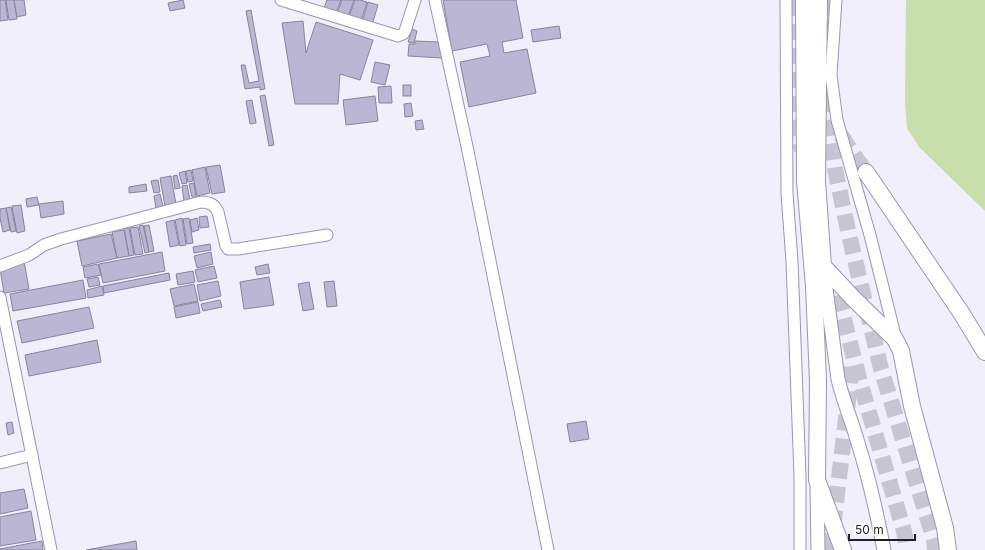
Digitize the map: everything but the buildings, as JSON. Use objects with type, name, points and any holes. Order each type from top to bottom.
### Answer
[{"type":"highway","points":[[804,0],[805,181],[816,326],[818,381],[817,480],[843,550]]},
{"type":"highway","points":[[819,0],[817,181],[823,266],[895,339],[901,351],[912,406],[944,528],[948,550]]},
{"type":"highway","points":[[866,172],[962,314],[985,352]]},
{"type":"main road","points":[[823,266],[838,379],[864,464],[884,550]]},
{"type":"main road","points":[[817,480],[818,550]]},
{"type":"street","points":[[281,0],[398,36],[403,34],[405,31],[415,0]]},
{"type":"street","points":[[435,0],[468,152],[548,550]]},
{"type":"street","points":[[786,0],[787,194],[792,262],[800,476],[800,550]]},
{"type":"street","points":[[836,0],[831,75],[837,120],[870,235],[898,345]]},
{"type":"street","points":[[0,266],[29,255],[44,246],[61,239],[201,202],[210,204],[216,208],[228,249],[238,249],[328,235]]},
{"type":"street","points":[[0,297],[51,550]]},
{"type":"street","points":[[0,462],[32,455]]},
{"type":"green space","points":[[906,0],[985,0],[985,211],[919,147],[907,128],[905,103]]},
{"type":"tunnel","points":[[795,0],[793,116],[802,150]]},
{"type":"tunnel","points":[[828,0],[827,113],[835,169],[881,369],[934,539],[935,550]]},
{"type":"tunnel","points":[[841,135],[866,172]]},
{"type":"tunnel","points":[[832,272],[860,382],[904,531],[907,550]]},
{"type":"tunnel","points":[[832,550],[832,537],[852,367]]}]
